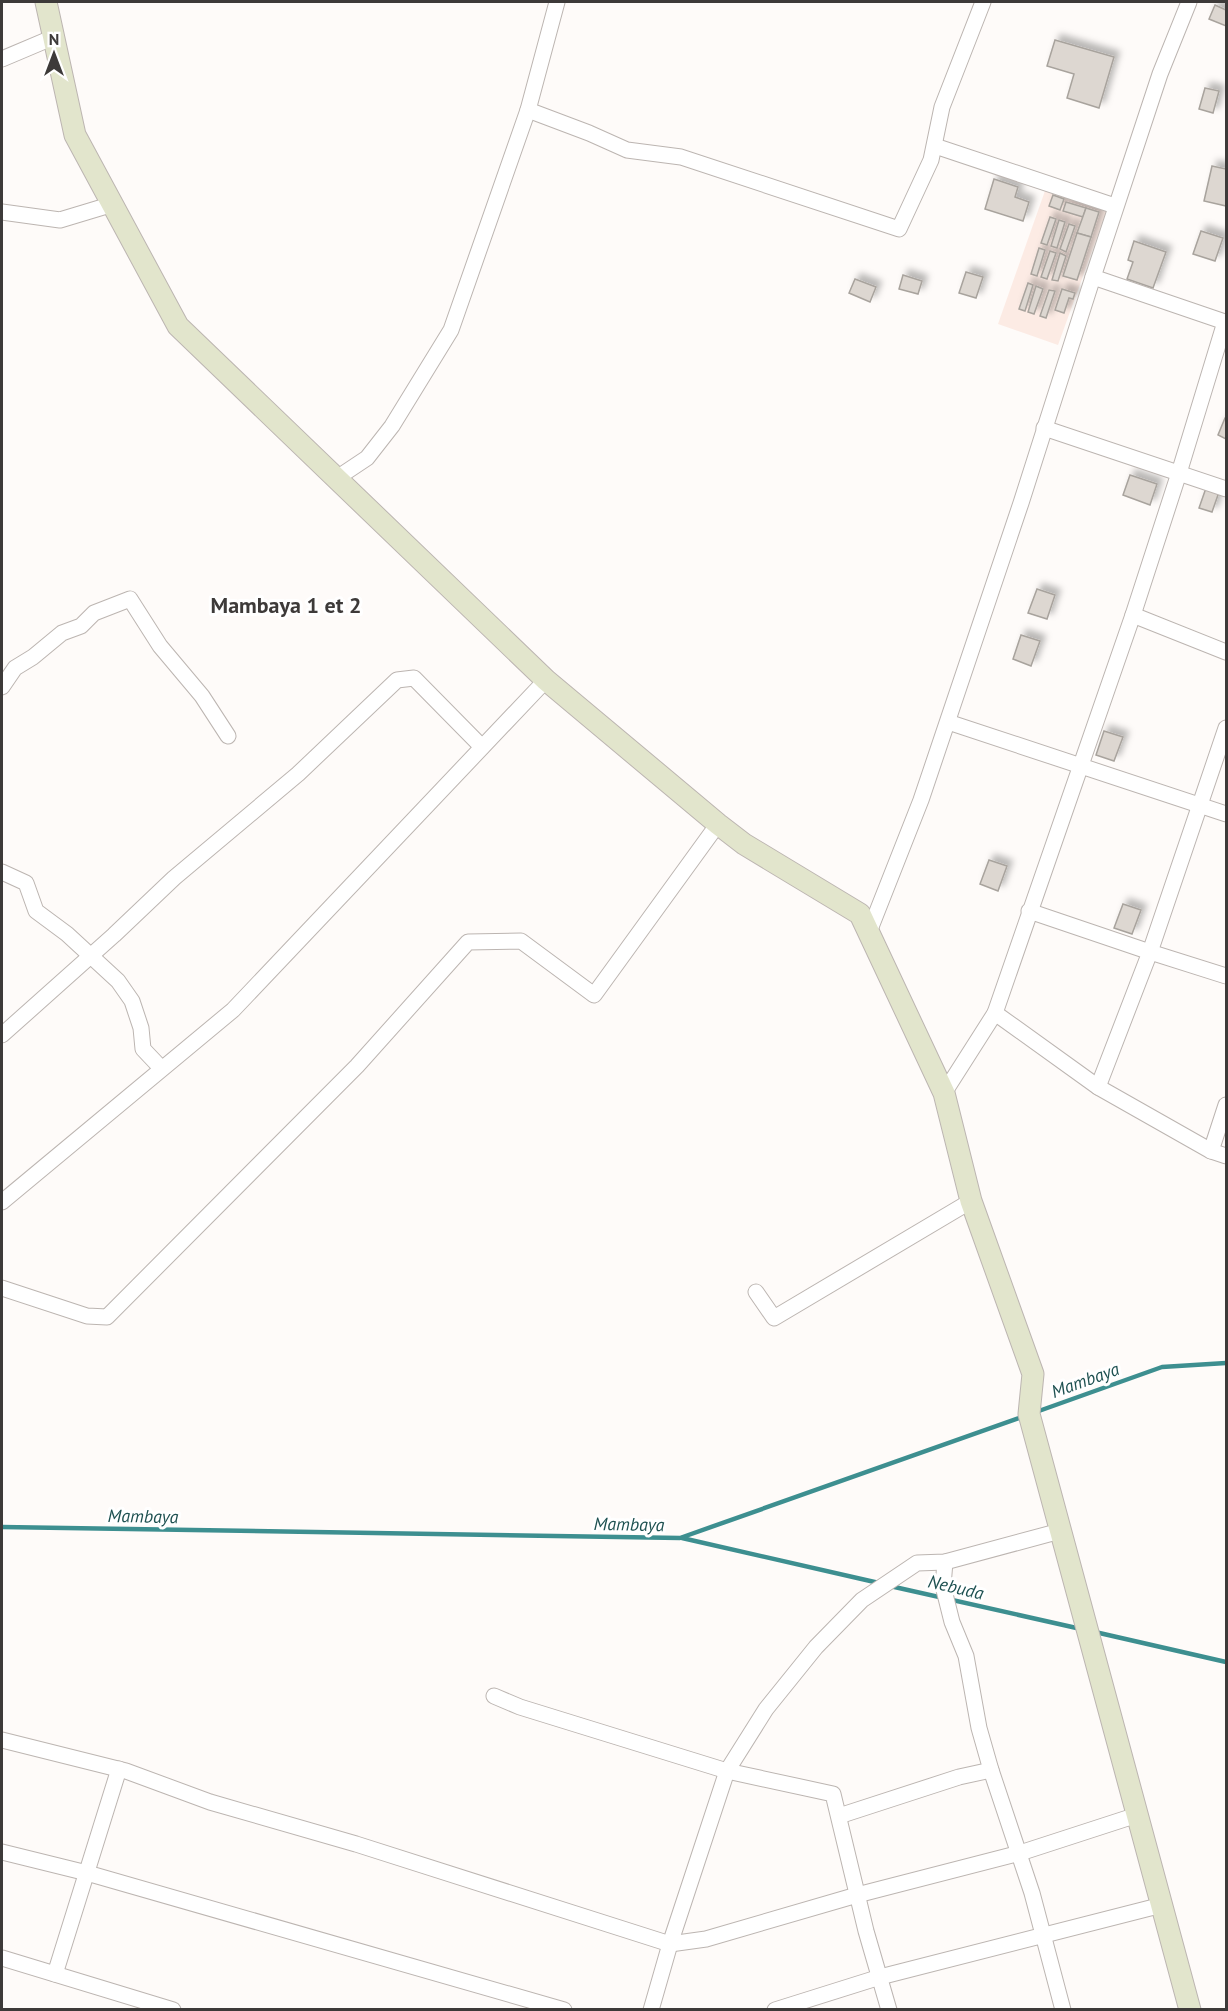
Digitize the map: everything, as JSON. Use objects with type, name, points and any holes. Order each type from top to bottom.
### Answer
[{"type":"street","points":[[46,2],[75,135],[178,326],[546,680],[744,844],[860,914],[944,1093],[971,1201],[1033,1374],[1029,1414],[1190,2010]]},
{"type":"street","points":[[337,478],[367,458],[393,426],[451,330],[528,110],[557,2]]},
{"type":"street","points":[[528,110],[627,150],[681,157],[899,229],[931,160],[942,107],[983,2]]},
{"type":"street","points":[[869,932],[921,800],[948,722],[1115,206],[1160,74],[1189,2]]},
{"type":"street","points":[[2,59],[54,37]]},
{"type":"street","points":[[935,146],[1115,206]]},
{"type":"street","points":[[2,212],[60,220],[113,204]]},
{"type":"street","points":[[944,1093],[995,1013],[1133,615],[1226,321],[1093,277]]},
{"type":"street","points":[[1044,428],[1227,489]]},
{"type":"street","points":[[2,687],[15,668],[33,657],[62,633],[81,626],[94,613],[130,599],[160,646],[202,696],[228,736]]},
{"type":"street","points":[[1133,615],[1227,652]]},
{"type":"street","points":[[2,1035],[174,878],[298,774],[397,680],[414,678],[482,747]]},
{"type":"street","points":[[2,1202],[160,1068],[233,1010],[546,680]]},
{"type":"street","points":[[948,722],[1227,814]]},
{"type":"street","points":[[1098,1088],[1150,952],[1227,728]]},
{"type":"street","points":[[2,1288],[87,1316],[107,1317],[357,1066],[468,942],[521,941],[594,995],[718,824]]},
{"type":"street","points":[[2,872],[26,883],[36,911],[68,934],[118,981],[132,1001],[141,1028],[143,1049],[160,1068]]},
{"type":"street","points":[[1029,910],[1227,976]]},
{"type":"street","points":[[995,1013],[1098,1088],[1211,1151],[1227,1156]]},
{"type":"street","points":[[1211,1151],[1227,1105]]},
{"type":"street","points":[[756,1292],[774,1318],[971,1201]]},
{"type":"street","points":[[651,2010],[670,1944],[727,1771],[766,1709],[816,1647],[862,1600],[916,1563],[945,1562],[1060,1531]]},
{"type":"street","points":[[945,1562],[943,1586],[952,1622],[966,1656],[979,1728],[1020,1853],[1064,2010]]},
{"type":"street","points":[[494,1696],[520,1707],[727,1771],[832,1794],[889,2010]]},
{"type":"street","points":[[2,1740],[119,1769],[210,1802],[356,1844],[670,1944],[706,1939],[857,1895],[1020,1853],[1137,1815]]},
{"type":"street","points":[[55,1974],[119,1769]]},
{"type":"street","points":[[839,1816],[959,1777],[991,1770]]},
{"type":"street","points":[[2,1852],[87,1873],[564,2010]]},
{"type":"street","points":[[775,2010],[880,1977],[1162,1905]]},
{"type":"street","points":[[2,1958],[173,2010]]},
{"type":"shaded area","points":[[1046,188],[1108,207],[1058,345],[998,324]]},
{"type":"building","points":[[1215,5],[1226,10],[1226,26],[1209,19]]},
{"type":"building","points":[[1055,40],[1114,57],[1099,108],[1067,98],[1074,74],[1047,66]]},
{"type":"building","points":[[1205,88],[1219,91],[1213,113],[1199,109]]},
{"type":"building","points":[[1212,166],[1226,169],[1226,206],[1204,201]]},
{"type":"building","points":[[994,179],[1018,187],[1015,197],[1029,202],[1023,221],[985,209]]},
{"type":"building","points":[[1053,195],[1064,199],[1060,210],[1049,206]]},
{"type":"building","points":[[1066,202],[1086,208],[1083,217],[1063,211]]},
{"type":"building","points":[[1086,208],[1099,212],[1091,237],[1077,233]]},
{"type":"building","points":[[1050,217],[1056,219],[1047,245],[1041,243]]},
{"type":"building","points":[[1059,220],[1065,222],[1057,248],[1051,246]]},
{"type":"building","points":[[1069,224],[1075,226],[1066,252],[1060,249]]},
{"type":"building","points":[[1201,231],[1223,238],[1215,261],[1193,254]]},
{"type":"building","points":[[1077,233],[1091,237],[1077,280],[1063,276]]},
{"type":"building","points":[[1134,241],[1166,252],[1153,288],[1127,279],[1133,262],[1128,260]]},
{"type":"building","points":[[1039,248],[1045,250],[1037,276],[1031,274]]},
{"type":"building","points":[[1050,251],[1056,253],[1047,279],[1041,277]]},
{"type":"building","points":[[1060,253],[1066,256],[1058,281],[1052,280]]},
{"type":"building","points":[[966,272],[983,277],[976,298],[959,293]]},
{"type":"building","points":[[903,275],[922,281],[918,294],[899,289]]},
{"type":"building","points":[[855,279],[876,287],[870,302],[849,293]]},
{"type":"building","points":[[1028,283],[1033,285],[1025,311],[1019,309]]},
{"type":"building","points":[[1036,286],[1043,289],[1034,314],[1028,312]]},
{"type":"building","points":[[1062,289],[1075,293],[1073,299],[1069,298],[1064,313],[1055,310]]},
{"type":"building","points":[[1049,290],[1055,291],[1046,318],[1040,316]]},
{"type":"building","points":[[1226,418],[1226,439],[1218,435]]},
{"type":"building","points":[[1130,475],[1157,484],[1150,505],[1123,495]]},
{"type":"building","points":[[1206,488],[1219,492],[1212,512],[1199,508]]},
{"type":"building","points":[[1037,589],[1055,595],[1047,619],[1028,613]]},
{"type":"building","points":[[1021,635],[1040,641],[1031,666],[1013,659]]},
{"type":"building","points":[[1104,731],[1123,737],[1114,761],[1096,755]]},
{"type":"building","points":[[989,860],[1007,866],[998,891],[980,884]]},
{"type":"building","points":[[1123,904],[1141,910],[1132,934],[1114,928]]},
{"type":"waterway","name":"Mambaya","points":[[1036,1412],[1162,1367],[1226,1363]]},
{"type":"waterway","name":"Mambaya","points":[[2,1527],[680,1538],[1022,1417]]},
{"type":"waterway","name":"Nebuda","points":[[682,1538],[879,1583]]},
{"type":"waterway","name":"Nebuda","points":[[890,1586],[1081,1629]]},
{"type":"waterway","name":"Nebuda","points":[[1095,1632],[1226,1662]]},
{"type":"district","name":"Mambaya 1 et 2","points":[[286,605]]}]
